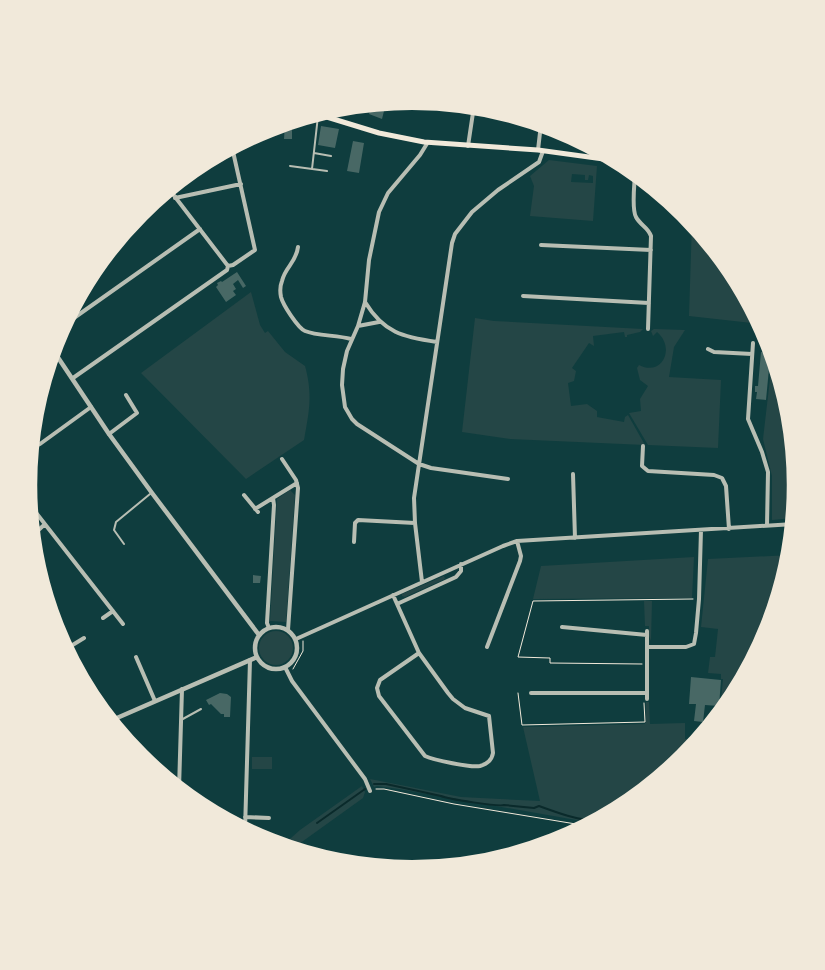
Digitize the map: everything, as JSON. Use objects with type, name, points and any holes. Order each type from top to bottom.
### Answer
[{"type":"main road","points":[[331,118],[394,137],[601,159]]},
{"type":"street","points":[[468,146],[473,114]]},
{"type":"street","points":[[422,582],[413,506],[449,253],[455,234],[472,212],[539,162],[541,132]]},
{"type":"street","points":[[428,142],[420,155],[394,185],[383,203],[376,224],[365,302],[344,361],[342,377],[344,402],[348,414],[357,424],[419,464],[431,468],[508,479]]},
{"type":"street","points":[[73,378],[227,270],[228,266],[233,265],[255,250],[256,247],[234,154]]},
{"type":"street","points":[[635,182],[635,213],[638,220],[649,230],[651,236],[648,329]]},
{"type":"street","points":[[176,198],[241,184]]},
{"type":"street","points":[[173,195],[228,266]]},
{"type":"street","points":[[77,316],[200,229]]},
{"type":"street","points":[[541,244],[651,250]]},
{"type":"street","points":[[298,247],[297,258],[282,279],[280,290],[283,301],[298,325],[306,332],[338,335],[351,339]]},
{"type":"street","points":[[523,296],[649,303]]},
{"type":"street","points":[[365,302],[379,322],[402,335],[436,342]]},
{"type":"street","points":[[358,326],[379,322]]},
{"type":"street","points":[[753,343],[748,419],[768,472],[767,526]]},
{"type":"street","points":[[708,349],[714,352],[752,354]]},
{"type":"street","points":[[58,358],[109,434],[259,635]]},
{"type":"street","points":[[109,434],[137,414],[126,394]]},
{"type":"street","points":[[38,445],[91,407]]},
{"type":"street","points":[[643,446],[642,466],[648,471],[714,475],[722,478],[726,486],[729,529]]},
{"type":"street","points":[[282,459],[297,483],[288,630]]},
{"type":"street","points":[[573,474],[575,538]]},
{"type":"street","points":[[244,495],[256,511],[297,483]]},
{"type":"street","points":[[269,628],[267,623],[273,498]]},
{"type":"street","points":[[37,516],[123,624]]},
{"type":"street","points":[[354,542],[355,523],[358,520],[415,523]]},
{"type":"street","points":[[39,530],[44,525]]},
{"type":"street","points":[[296,639],[461,564],[517,541],[787,525]]},
{"type":"street","points":[[647,647],[686,647],[694,644],[699,599],[701,530]]},
{"type":"street","points":[[487,647],[520,561],[521,556],[517,541]]},
{"type":"street","points":[[397,604],[456,577],[461,571],[461,564]]},
{"type":"street","points":[[393,595],[419,653],[453,699],[465,708],[489,716],[494,753],[486,764],[474,766],[425,756],[379,696],[377,688],[380,680],[419,653]]},
{"type":"street","points":[[103,618],[113,610]]},
{"type":"street","points":[[277,627],[288,630],[296,639],[297,653],[294,659],[285,667],[271,668],[260,662],[257,657],[255,646],[259,635],[269,628],[277,627]]},
{"type":"street","points":[[562,628],[647,633],[647,699]]},
{"type":"street","points":[[73,646],[84,638]]},
{"type":"street","points":[[136,657],[155,701]]},
{"type":"street","points":[[117,718],[257,657]]},
{"type":"street","points":[[245,822],[250,660]]},
{"type":"street","points":[[285,667],[292,681],[365,779],[370,791]]},
{"type":"street","points":[[179,780],[182,689]]},
{"type":"street","points":[[531,693],[647,693]]},
{"type":"street","points":[[245,818],[269,818]]},
{"type":"lane","points":[[312,169],[317,121]]},
{"type":"lane","points":[[314,153],[331,156]]},
{"type":"lane","points":[[290,166],[327,171]]},
{"type":"lane","points":[[124,544],[114,530],[116,522],[152,493]]},
{"type":"lane","points":[[181,720],[201,709]]},
{"type":"path","points":[[647,664],[550,663],[550,658],[518,657],[533,601],[699,599]]},
{"type":"path","points":[[288,673],[300,659],[303,651],[303,640],[309,637],[307,634]]},
{"type":"path","points":[[518,693],[522,725],[645,722],[644,701],[647,699]]},
{"type":"path","points":[[370,791],[384,790],[454,804],[575,824]]},
{"type":"shaded area","points":[[549,160],[597,166],[593,221],[530,216],[534,186],[530,176]],"holes":[[[572,174],[585,175],[585,180],[588,180],[589,175],[593,176],[593,183],[571,182]]]},
{"type":"shaded area","points":[[692,233],[725,276],[752,323],[689,316]]},
{"type":"shaded area","points":[[251,292],[260,325],[265,333],[268,331],[285,352],[305,366],[309,386],[309,403],[304,440],[246,479],[141,373]]},
{"type":"shaded area","points":[[475,318],[494,321],[643,329],[640,332],[627,335],[627,337],[625,337],[624,332],[593,336],[594,346],[589,343],[572,368],[576,371],[574,381],[568,383],[571,406],[587,404],[597,411],[597,417],[624,422],[625,417],[628,415],[645,445],[510,439],[462,432]]},
{"type":"shaded area","points":[[654,329],[685,330],[674,347],[669,377],[721,380],[718,448],[648,445],[629,413],[641,411],[640,399],[648,386],[640,380],[637,368],[639,365],[647,368],[660,364],[666,353],[663,339],[657,332],[653,336],[651,331]]},
{"type":"shaded area","points":[[771,371],[786,436],[789,485],[787,519],[772,520],[772,476],[763,439]]},
{"type":"shaded area","points":[[290,490],[295,495],[286,622],[270,621],[277,499]]},
{"type":"shaded area","points":[[782,555],[769,606],[760,629],[738,673],[721,700],[723,679],[721,679],[721,674],[708,673],[710,657],[715,657],[718,629],[701,627],[708,559]]},
{"type":"shaded area","points":[[694,557],[692,598],[533,599],[541,566]]},
{"type":"shaded area","points":[[444,576],[445,579],[405,597],[402,596],[402,594]]},
{"type":"shaded area","points":[[644,601],[652,601],[651,641],[649,626],[645,626]]},
{"type":"shaded area","points":[[276,631],[288,636],[293,648],[288,660],[276,665],[264,660],[259,648],[264,636]]},
{"type":"shaded area","points":[[646,702],[649,702],[650,724],[685,723],[685,739],[689,739],[661,768],[642,783],[622,798],[581,821],[399,789],[374,787],[370,779],[461,797],[540,801],[523,727],[645,724]]},
{"type":"shaded area","points":[[252,757],[272,757],[272,769],[252,769]]},
{"type":"shaded area","points":[[362,786],[365,792],[363,798],[300,843],[289,840]]},
{"type":"building","points":[[384,110],[382,119],[369,114],[370,111]]},
{"type":"building","points":[[321,126],[339,129],[335,148],[318,145]]},
{"type":"building","points":[[292,129],[292,139],[284,139],[284,132]]},
{"type":"building","points":[[353,141],[364,143],[359,173],[347,171]]},
{"type":"building","points":[[237,272],[246,286],[243,288],[238,280],[233,284],[236,289],[233,291],[236,295],[226,302],[216,287],[217,283],[222,282]]},
{"type":"building","points":[[761,352],[765,353],[769,365],[766,400],[756,399],[757,392],[755,392],[755,386],[758,386]]},
{"type":"building","points":[[253,575],[261,576],[260,583],[253,583]]},
{"type":"building","points":[[691,677],[721,680],[719,702],[717,706],[705,705],[703,722],[694,721],[696,704],[689,704]]},
{"type":"building","points":[[220,693],[231,697],[230,717],[224,717],[224,714],[221,714],[211,704],[209,705],[206,700]]},
{"type":"waterway","points":[[374,784],[386,784],[484,804],[534,808],[539,806],[560,814],[584,819]]},
{"type":"waterway","points":[[317,823],[365,789]]}]
